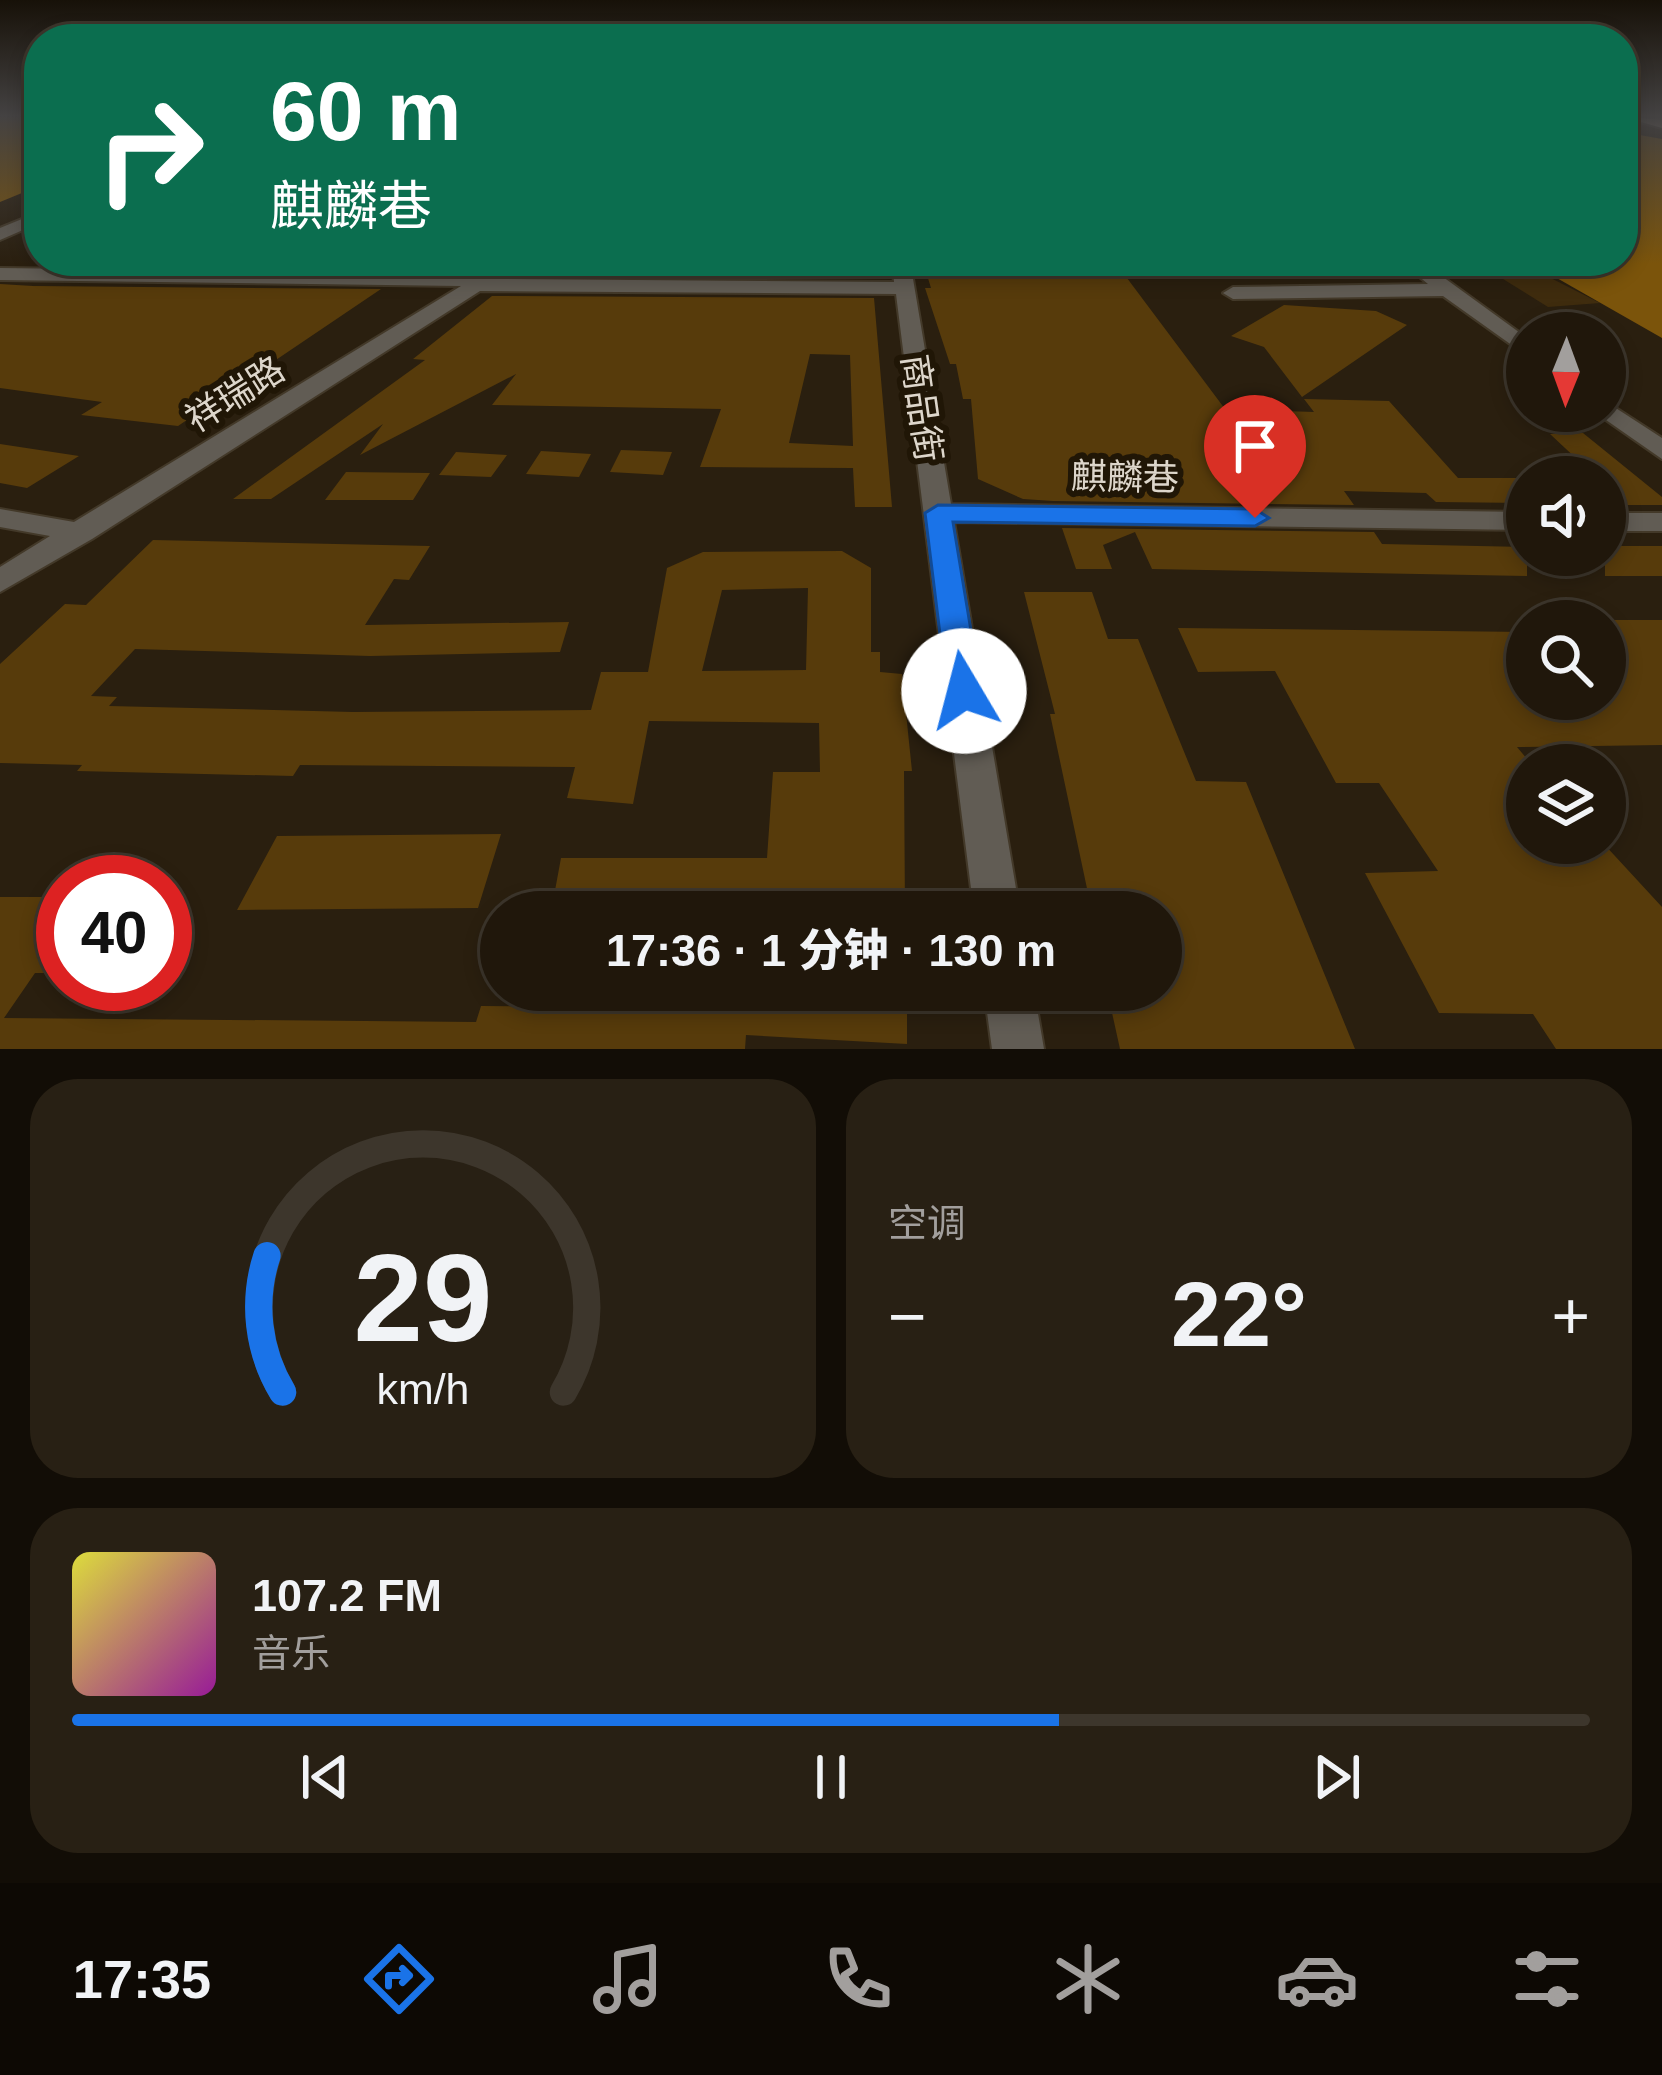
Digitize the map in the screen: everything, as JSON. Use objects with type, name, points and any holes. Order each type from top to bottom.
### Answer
[{"type":"street","points":[[92,276],[386,276]]},
{"type":"street","name":"祥瑞路","points":[[0,581],[486,276]]},
{"type":"street","name":"商品街","points":[[903,276],[994,891]]},
{"type":"street","points":[[1429,276],[1506,333]]},
{"type":"street","points":[[1233,293],[1448,290]]},
{"type":"street","points":[[1626,424],[1662,451]]},
{"type":"street","name":"麒麟巷","points":[[938,513],[1506,521]]},
{"type":"street","points":[[0,518],[81,532]]},
{"type":"street","points":[[1626,522],[1662,522]]},
{"type":"street","points":[[1012,1011],[1018,1049]]},
{"type":"shaded area","points":[[0,166],[24,166],[24,192],[0,202]]},
{"type":"shaded area","points":[[1638,166],[1662,166],[1662,338],[1626,317],[1626,312],[1616,312],[1553,276],[1638,276]]},
{"type":"shaded area","points":[[1498,276],[1547,276],[1600,303],[1548,307]]},
{"type":"building","points":[[927,276],[1125,276],[1225,409],[1314,412],[1304,399],[1389,401],[1458,478],[1506,478],[1506,503],[1436,502],[1426,493],[1344,491],[1354,505],[1023,499],[978,479],[971,399],[963,399],[956,364],[950,364],[925,288],[931,288]]},
{"type":"building","points":[[0,284],[381,289],[178,426],[81,415],[102,402],[0,388]]},
{"type":"building","points":[[492,296],[874,298],[892,507],[855,507],[853,468],[700,467],[721,409],[492,405],[516,374],[360,455],[383,424],[271,499],[233,499],[425,360],[413,359]],"holes":[[[810,354],[850,355],[853,446],[789,443]]]},
{"type":"building","points":[[1284,305],[1376,311],[1407,325],[1302,397],[1264,347],[1231,336]]},
{"type":"building","points":[[1583,433],[1611,456],[1574,456],[1550,434]]},
{"type":"building","points":[[0,444],[79,456],[27,488],[0,483]]},
{"type":"building","points":[[621,450],[672,452],[663,475],[610,472]]},
{"type":"building","points":[[541,451],[591,454],[579,477],[526,474]]},
{"type":"building","points":[[456,452],[507,455],[491,477],[439,475]]},
{"type":"building","points":[[1626,468],[1662,497],[1662,505],[1626,505]]},
{"type":"building","points":[[346,472],[430,473],[413,500],[325,500]]},
{"type":"building","points":[[1062,528],[1374,532],[1382,544],[1506,547],[1506,576],[1152,569],[1135,532],[1103,545],[1112,569],[1076,569]]},
{"type":"building","points":[[153,540],[430,546],[409,580],[394,579],[365,625],[569,622],[560,652],[370,656],[135,649],[91,696],[117,697],[109,706],[353,712],[591,710],[601,672],[648,672],[667,568],[703,552],[842,551],[871,568],[871,652],[880,652],[880,672],[902,674],[912,771],[904,771],[905,891],[555,891],[561,858],[767,858],[773,772],[820,772],[819,723],[649,721],[633,804],[567,798],[575,767],[300,765],[293,776],[77,771],[82,765],[0,763],[0,664],[65,604],[86,605]],"holes":[[[808,588],[806,670],[702,671],[722,590]]]},
{"type":"building","points":[[1626,546],[1662,546],[1662,576],[1626,576]]},
{"type":"building","points":[[1024,592],[1092,592],[1108,639],[1138,639],[1196,781],[1246,782],[1355,1049],[1120,1049],[1112,1011],[1182,1011],[1182,891],[1088,891],[1050,714],[1055,714]]},
{"type":"building","points":[[1626,620],[1662,620],[1662,745],[1506,744],[1506,864],[1622,864],[1662,907],[1662,1049],[1556,1049],[1533,1014],[1439,1013],[1365,873],[1438,871],[1379,783],[1336,783],[1275,671],[1198,672],[1178,628],[1506,632],[1506,720],[1626,720]]},
{"type":"building","points":[[501,834],[478,908],[237,910],[277,836]]},
{"type":"building","points":[[0,897],[36,897],[36,973],[4,1018],[476,1022],[480,1009],[907,1011],[907,1044],[746,1035],[745,1049],[0,1049]]},
{"type":"route","points":[[964,691],[938,513],[1255,518]]}]
